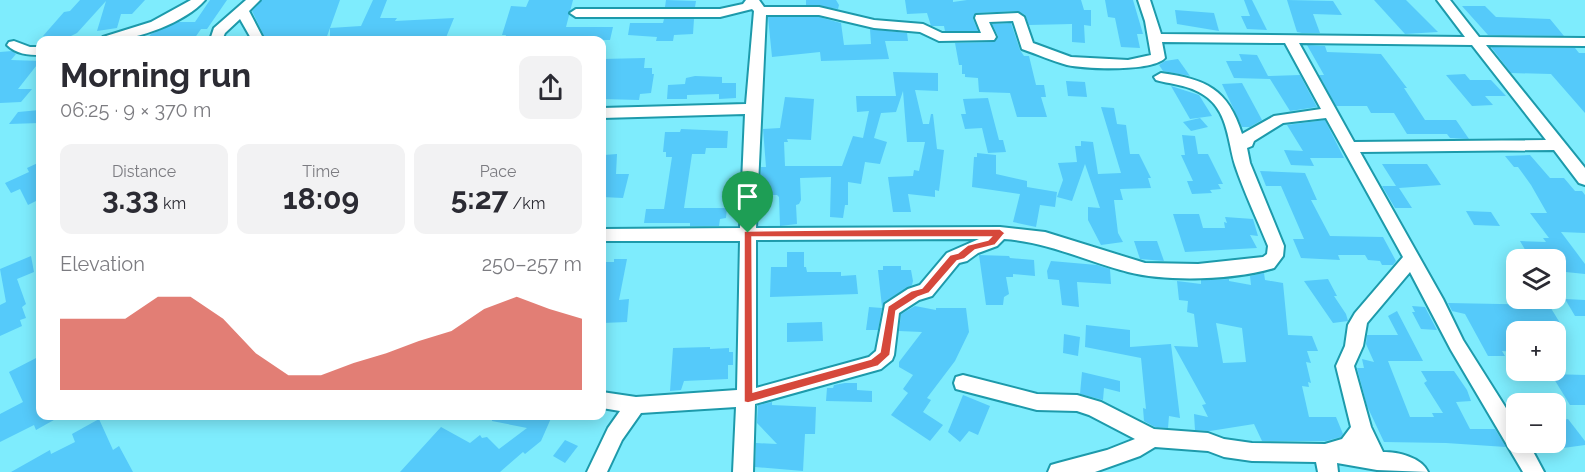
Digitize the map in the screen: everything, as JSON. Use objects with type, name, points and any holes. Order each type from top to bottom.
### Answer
[{"type":"street","points":[[128,36],[163,21],[199,0]]},
{"type":"street","points":[[217,36],[219,31],[254,0]]},
{"type":"street","points":[[576,13],[720,13],[736,11],[756,4],[819,11],[874,24],[923,28],[939,37],[949,38],[989,37],[981,18],[1018,17],[1027,46],[1070,61],[1128,64],[1158,58],[1152,21],[1144,0]]},
{"type":"street","points":[[1443,0],[1585,179]]},
{"type":"street","points":[[743,472],[748,398],[748,233],[756,4]]},
{"type":"street","points":[[242,11],[256,36]]},
{"type":"street","points":[[1155,38],[1585,42]]},
{"type":"street","points":[[1290,40],[1412,258],[1457,345],[1506,424]]},
{"type":"street","points":[[14,45],[28,51],[36,51]]},
{"type":"street","points":[[606,235],[1000,233],[1029,235],[1051,240],[1130,267],[1146,269],[1174,270],[1268,263],[1275,256],[1276,246],[1242,163],[1239,146],[1224,106],[1204,88],[1182,80],[1161,77]]},
{"type":"street","points":[[606,113],[752,109]]},
{"type":"street","points":[[1239,146],[1247,142],[1246,139],[1252,133],[1279,119],[1329,113]]},
{"type":"street","points":[[1348,147],[1559,145]]},
{"type":"street","points":[[606,401],[636,405],[748,398],[874,363],[885,355],[891,309],[914,294],[926,291],[954,258],[972,248],[991,243],[1000,233]]},
{"type":"street","points":[[1377,461],[1361,428],[1345,366],[1354,346],[1357,325],[1361,318],[1412,258]]},
{"type":"street","points":[[963,383],[1037,402],[1077,403],[1094,408],[1152,438],[1208,442],[1224,448],[1252,452],[1344,457],[1358,460],[1397,460],[1418,472]]},
{"type":"street","points":[[597,472],[615,434],[636,405]]},
{"type":"street","points":[[1330,458],[1349,446],[1361,428]]},
{"type":"street","points":[[1058,472],[1111,457],[1145,444],[1152,438]]},
{"type":"street","points":[[1523,453],[1534,472]]},
{"type":"building","points":[[80,0],[145,0],[132,14],[121,14],[117,28],[97,31],[106,1],[77,33],[71,36],[43,36],[64,12],[70,11]]},
{"type":"building","points":[[210,0],[227,0],[207,29],[201,29],[196,36],[149,36],[178,22],[195,22]]},
{"type":"building","points":[[262,0],[340,0],[327,36],[264,36],[252,11]]},
{"type":"building","points":[[373,0],[387,0],[380,18],[397,18],[395,21],[454,18],[447,36],[330,36],[330,28],[361,26]]},
{"type":"building","points":[[529,0],[573,0],[566,27],[613,27],[610,40],[606,40],[606,36],[502,35],[511,6],[526,7]]},
{"type":"building","points":[[666,0],[696,1],[695,7],[665,7]]},
{"type":"building","points":[[806,0],[836,0],[839,5],[838,9],[806,5]]},
{"type":"building","points":[[905,0],[953,0],[953,2],[1081,0],[1084,10],[1091,10],[1091,26],[1084,25],[1085,43],[1072,42],[1072,24],[1029,25],[1025,15],[1018,11],[976,13],[973,19],[978,31],[945,31],[944,26],[931,26],[927,13],[907,14]]},
{"type":"building","points":[[1105,0],[1133,0],[1143,34],[1137,34],[1140,48],[1121,47],[1115,18],[1108,17]]},
{"type":"building","points":[[1244,0],[1252,0],[1267,30],[1247,29],[1241,16],[1250,16]]},
{"type":"building","points":[[1287,0],[1333,1],[1342,15],[1313,14],[1320,33],[1297,32]]},
{"type":"building","points":[[1374,0],[1406,0],[1438,32],[1405,34]]},
{"type":"building","points":[[1462,6],[1485,6],[1496,17],[1550,19],[1564,36],[1488,35]]},
{"type":"building","points":[[1175,10],[1214,13],[1219,31],[1177,24]]},
{"type":"building","points":[[768,17],[819,17],[841,23],[844,45],[871,44],[870,29],[907,33],[908,41],[885,41],[889,59],[821,61],[820,52],[772,57]]},
{"type":"building","points":[[664,19],[694,19],[693,34],[674,35],[673,41],[656,41],[657,37],[628,35],[630,23],[663,23]]},
{"type":"building","points":[[1011,23],[1020,50],[1024,56],[1029,56],[1036,85],[1044,85],[1046,97],[1041,97],[1047,117],[1017,117],[1010,93],[979,92],[978,78],[965,77],[965,74],[962,74],[962,65],[959,65],[955,43],[994,42],[998,36],[992,24]]},
{"type":"building","points":[[1307,45],[1325,46],[1327,52],[1381,54],[1407,88],[1404,88],[1425,120],[1456,120],[1469,139],[1450,138],[1447,134],[1407,134],[1394,113],[1371,113],[1367,106],[1336,106],[1319,75],[1324,75]]},
{"type":"building","points":[[1491,47],[1575,48],[1579,53],[1585,53],[1585,113],[1551,74],[1511,73]]},
{"type":"building","points":[[12,51],[16,54],[11,60],[36,61],[36,66],[18,89],[32,89],[21,102],[0,103],[0,52]]},
{"type":"building","points":[[1239,54],[1257,55],[1268,76],[1300,75],[1317,107],[1290,111],[1270,79],[1234,78],[1226,61],[1242,61]]},
{"type":"building","points":[[645,58],[644,68],[652,68],[652,74],[654,74],[651,93],[640,94],[639,100],[606,99],[606,59]]},
{"type":"building","points":[[1178,59],[1190,76],[1163,71],[1159,65],[1165,61]]},
{"type":"building","points":[[893,72],[938,73],[938,91],[915,90],[923,124],[929,124],[931,114],[933,114],[937,149],[944,150],[939,191],[935,190],[935,197],[908,194],[911,212],[893,212],[888,177],[913,176],[914,170],[919,171],[925,142],[907,142],[903,91],[896,112],[881,113],[874,138],[887,142],[880,164],[865,162],[861,184],[848,182],[848,205],[845,205],[843,218],[830,217],[831,177],[800,178],[801,200],[796,205],[797,224],[780,226],[779,197],[760,195],[761,167],[766,167],[763,129],[780,128],[785,97],[814,99],[811,140],[787,139],[788,142],[784,142],[785,166],[842,166],[853,136],[863,138],[869,111],[857,112],[856,96],[896,96]]},
{"type":"building","points":[[1465,74],[1470,80],[1491,80],[1506,96],[1485,96],[1493,105],[1472,106],[1446,75]]},
{"type":"building","points":[[722,77],[722,83],[736,83],[736,98],[719,99],[719,94],[687,95],[687,99],[667,99],[668,85],[685,84],[686,78]]},
{"type":"building","points":[[1066,81],[1085,82],[1087,97],[1068,96]]},
{"type":"building","points":[[1242,83],[1262,120],[1250,127],[1242,127],[1222,84]]},
{"type":"building","points":[[1171,86],[1199,95],[1212,116],[1190,119]]},
{"type":"building","points":[[988,98],[999,140],[1003,140],[1006,152],[988,153],[982,128],[965,129],[961,114],[966,114],[963,99]]},
{"type":"building","points":[[1101,107],[1114,108],[1117,124],[1126,125],[1130,154],[1139,154],[1151,178],[1148,178],[1151,188],[1120,189],[1123,200],[1114,200],[1118,233],[1123,242],[1101,245],[1088,220],[1088,207],[1100,208],[1085,164],[1072,201],[1057,197],[1063,180],[1058,163],[1077,162],[1075,146],[1081,146],[1081,141],[1093,142],[1098,174],[1121,173]]},
{"type":"building","points":[[36,110],[36,123],[9,124],[18,112]]},
{"type":"building","points":[[1200,118],[1208,127],[1191,131],[1183,122]]},
{"type":"building","points":[[1325,120],[1344,158],[1310,158],[1314,166],[1291,165],[1284,150],[1303,151],[1287,125]]},
{"type":"building","points":[[681,129],[728,131],[727,148],[706,148],[705,154],[692,154],[684,208],[727,208],[726,218],[720,219],[719,226],[690,226],[690,223],[644,223],[646,209],[664,209],[672,157],[666,157],[666,152],[663,152],[665,132],[680,132]]},
{"type":"building","points":[[1182,135],[1195,136],[1198,154],[1208,154],[1223,184],[1218,184],[1221,189],[1210,190],[1212,193],[1192,194],[1187,181],[1193,181],[1181,155],[1185,155]]},
{"type":"building","points":[[977,153],[996,155],[996,174],[1027,181],[1027,187],[1057,192],[1055,207],[1040,205],[1036,227],[1013,222],[1020,194],[972,187],[974,157],[977,157]]},
{"type":"building","points":[[617,154],[616,174],[629,174],[623,198],[606,197],[606,155]]},
{"type":"building","points":[[1530,155],[1550,178],[1564,178],[1575,191],[1582,191],[1585,195],[1585,233],[1561,232],[1585,264],[1585,274],[1566,272],[1566,249],[1525,249],[1520,241],[1546,242],[1543,238],[1549,238],[1530,213],[1547,213],[1518,167],[1514,167],[1505,156]]},
{"type":"building","points":[[36,164],[36,201],[28,205],[20,189],[11,193],[5,183],[29,172],[27,168]]},
{"type":"building","points":[[1382,164],[1427,164],[1441,185],[1399,188],[1412,208],[1395,208],[1382,186],[1396,186]]},
{"type":"building","points":[[1260,171],[1305,173],[1317,200],[1311,200],[1330,236],[1383,237],[1396,261],[1393,265],[1382,265],[1380,261],[1368,260],[1365,255],[1338,255],[1340,260],[1301,258],[1293,239],[1304,239],[1281,186],[1266,186]]},
{"type":"building","points":[[1466,211],[1491,212],[1500,226],[1474,225]]},
{"type":"building","points":[[1173,214],[1199,214],[1203,228],[1225,228],[1224,222],[1227,223],[1225,217],[1253,219],[1258,236],[1250,235],[1257,248],[1185,252]]},
{"type":"building","points":[[1134,241],[1157,241],[1164,261],[1140,259]]},
{"type":"building","points":[[787,252],[804,252],[804,267],[807,272],[841,272],[841,276],[856,275],[858,294],[770,297],[771,267],[787,267]]},
{"type":"building","points":[[979,255],[1034,260],[1035,276],[1013,274],[1013,277],[1006,277],[1009,294],[1004,297],[1003,305],[986,305]]},
{"type":"building","points":[[31,256],[34,272],[17,279],[26,304],[22,307],[26,318],[20,320],[22,326],[0,336],[0,305],[6,302],[0,269]]},
{"type":"building","points":[[614,259],[627,259],[619,300],[629,299],[627,322],[606,323],[606,262],[614,262]]},
{"type":"building","points":[[1051,261],[1097,265],[1110,269],[1111,284],[1077,282],[1079,307],[1062,305],[1059,280],[1048,279],[1047,271]]},
{"type":"building","points":[[883,266],[901,266],[901,270],[911,270],[913,281],[912,285],[884,302],[882,307],[878,270],[883,270]]},
{"type":"building","points":[[1264,273],[1265,280],[1283,283],[1288,335],[1312,336],[1318,351],[1307,351],[1311,363],[1306,362],[1311,383],[1308,382],[1309,387],[1302,386],[1309,417],[1336,417],[1343,434],[1341,437],[1326,441],[1262,441],[1254,424],[1210,431],[1195,430],[1194,414],[1208,417],[1202,405],[1206,404],[1174,346],[1198,347],[1194,314],[1187,312],[1188,301],[1179,300],[1177,281],[1201,284],[1201,280],[1229,279],[1229,281],[1251,285],[1250,276]],"holes":[[[1216,323],[1242,328],[1246,362],[1223,363]]]},
{"type":"building","points":[[1328,279],[1337,296],[1334,296],[1348,321],[1333,323],[1304,281]]},
{"type":"building","points":[[1566,299],[1585,300],[1585,316],[1575,316]]},
{"type":"building","points":[[1448,303],[1506,304],[1506,309],[1551,309],[1559,321],[1506,321],[1506,351],[1502,351],[1505,356],[1488,356],[1465,314],[1452,311]]},
{"type":"building","points":[[915,306],[936,310],[936,308],[966,308],[969,332],[955,361],[927,398],[931,400],[923,412],[943,425],[930,441],[891,415],[908,393],[903,389],[913,375],[899,367],[899,362],[922,332],[899,331],[901,314]]},
{"type":"building","points":[[1412,306],[1425,307],[1437,330],[1421,329],[1412,312],[1415,312]]},
{"type":"building","points":[[869,307],[882,308],[878,330],[866,330]]},
{"type":"building","points":[[1397,311],[1423,361],[1388,361],[1410,417],[1434,417],[1432,413],[1443,413],[1424,383],[1427,381],[1421,371],[1454,371],[1467,390],[1471,401],[1456,402],[1470,429],[1495,429],[1506,447],[1384,442],[1367,406],[1357,368],[1364,368],[1362,359],[1374,362],[1366,344],[1367,335],[1398,335],[1388,316]]},
{"type":"building","points":[[822,322],[823,341],[787,342],[787,323]]},
{"type":"building","points":[[1086,325],[1130,330],[1130,347],[1171,344],[1180,418],[1169,416],[1168,428],[1155,427],[1144,421],[1143,408],[1146,409],[1141,358],[1085,347]]},
{"type":"building","points":[[1064,334],[1080,337],[1078,356],[1063,353]]},
{"type":"building","points":[[710,347],[710,349],[729,348],[729,352],[733,352],[733,365],[728,365],[728,379],[684,381],[681,390],[670,391],[673,348]]},
{"type":"building","points":[[36,358],[36,420],[54,420],[36,430],[34,425],[0,442],[0,414],[23,402],[9,372]]},
{"type":"building","points":[[1082,372],[1120,381],[1120,392],[1104,388],[1103,400],[1080,394]]},
{"type":"building","points":[[1566,374],[1585,375],[1585,405],[1570,405],[1566,393],[1563,393],[1555,381],[1566,381]]},
{"type":"building","points":[[845,383],[857,383],[857,390],[872,391],[872,402],[826,401],[827,388]]},
{"type":"building","points":[[963,395],[990,406],[978,435],[969,431],[960,442],[948,432]]},
{"type":"building","points":[[772,402],[772,405],[816,407],[815,434],[805,434],[803,471],[755,467],[756,443],[777,444],[757,423],[758,405]]},
{"type":"building","points":[[1566,419],[1585,441],[1585,445],[1566,448]]},
{"type":"building","points":[[99,420],[113,450],[119,446],[133,472],[11,472],[50,450],[51,454],[75,442],[72,434]]},
{"type":"building","points":[[550,420],[541,441],[525,454],[523,452],[500,472],[400,472],[441,427],[470,443],[480,435],[482,438],[487,437],[499,449],[527,428],[492,421]]},
{"type":"building","points":[[565,440],[578,446],[565,463],[553,456]]},
{"type":"route","points":[[748,233],[916,233],[1000,233],[991,243],[972,248],[954,258],[926,291],[914,294],[891,309],[885,355],[874,363],[748,398],[748,233]]}]
